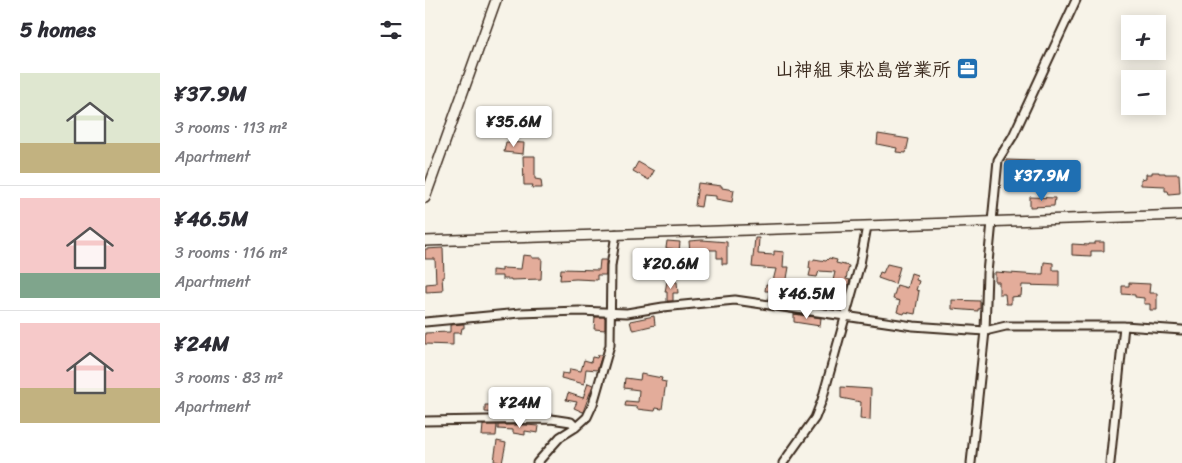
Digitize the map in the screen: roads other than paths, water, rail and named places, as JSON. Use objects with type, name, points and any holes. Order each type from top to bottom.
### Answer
[{"type":"street","points":[[425,198],[495,0]]},
{"type":"street","points":[[971,463],[985,331],[987,273],[998,160],[1013,136],[1076,0]]},
{"type":"street","points":[[425,241],[1182,215]]},
{"type":"street","points":[[783,463],[815,418],[819,409],[860,264],[867,226]]},
{"type":"street","points":[[537,463],[560,437],[577,427],[587,416],[593,404],[610,345],[612,313],[611,266],[616,234]]},
{"type":"street","points":[[425,322],[579,311],[627,313],[663,307],[735,300],[913,326],[985,331],[1006,326],[1124,326],[1182,330]]},
{"type":"street","points":[[1110,463],[1124,326]]},
{"type":"street","points":[[425,421],[551,419],[571,422],[577,427]]},
{"type":"place","name":"山神組 東松島営業所","points":[[967,69]]}]
